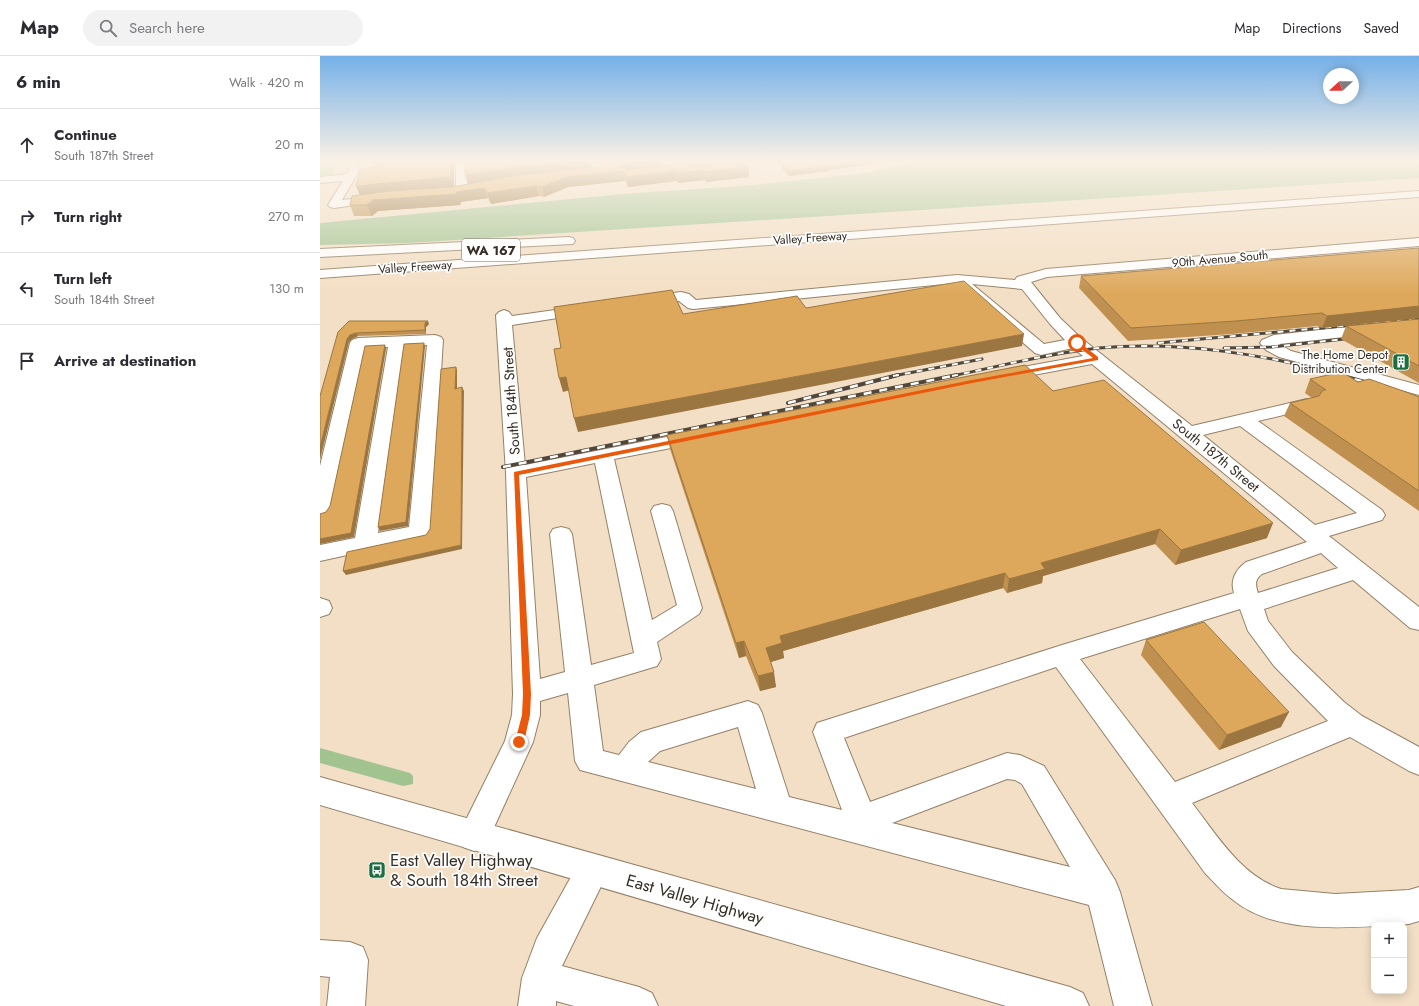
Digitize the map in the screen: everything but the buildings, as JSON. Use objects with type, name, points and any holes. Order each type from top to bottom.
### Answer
[{"type":"main road","name":"Valley Freeway","points":[[320,262],[1152,204]]},
{"type":"main road","points":[[320,265],[1164,204]]},
{"type":"main road","name":"Valley Freeway","points":[[320,274],[1277,204]]},
{"type":"main road","points":[[638,238],[662,238]]},
{"type":"main road","points":[[320,252],[583,240]]},
{"type":"main road","name":"90th Avenue South","points":[[1024,282],[1046,273],[1419,242]]},
{"type":"main road","points":[[629,303],[681,296],[692,305],[957,279],[1024,282]]},
{"type":"main road","points":[[957,279],[1041,350],[1077,342]]},
{"type":"main road","name":"South 187th Street","points":[[1024,282],[1055,321],[1077,342],[1419,621]]},
{"type":"main road","name":"South 184th Street","points":[[474,836],[519,742],[526,715],[527,694],[516,473],[505,319],[599,307]]},
{"type":"main road","points":[[1419,324],[1274,340],[1268,343],[1285,354],[1419,390]]},
{"type":"main road","points":[[320,510],[358,343],[435,340],[420,532],[320,553]]},
{"type":"main road","points":[[365,544],[397,342]]},
{"type":"main road","points":[[987,378],[1097,358]]},
{"type":"main road","points":[[1188,433],[1307,404]]},
{"type":"main road","points":[[1244,420],[1374,515],[1318,539],[1287,557],[1254,568],[1247,572],[1244,580],[1244,586],[1261,632],[1283,659],[1334,710],[1352,724],[1419,762]]},
{"type":"main road","points":[[516,473],[713,434]]},
{"type":"main road","points":[[527,694],[648,659],[603,456]]},
{"type":"main road","points":[[643,638],[690,608],[662,511]]},
{"type":"main road","points":[[560,534],[590,761],[776,809],[853,823],[1103,892]]},
{"type":"main road","points":[[1287,557],[1317,583]]},
{"type":"main road","points":[[853,823],[827,732],[1062,655],[1317,583],[1357,570]]},
{"type":"main road","points":[[1062,655],[1217,862],[1244,888],[1266,901],[1281,906],[1335,911],[1409,907],[1419,904]]},
{"type":"main road","points":[[626,770],[639,751],[650,741],[748,713],[776,809]]},
{"type":"main road","points":[[1169,798],[1352,724]]},
{"type":"main road","points":[[853,823],[1007,766],[1016,766],[1026,770],[1033,775],[1103,892],[1133,1006]]},
{"type":"main road","name":"East Valley Highway","points":[[320,791],[1070,1006]]},
{"type":"main road","points":[[593,870],[550,951],[538,992],[639,1006]]},
{"type":"main road","points":[[320,958],[350,960],[346,1006]]},
{"type":"green space","points":[[514,204],[1009,204],[408,243],[320,245],[320,223]]},
{"type":"green space","points":[[320,748],[410,773],[413,776],[413,784],[403,786],[320,763]]},
{"type":"railway","points":[[1158,343],[1419,319]]},
{"type":"railway","points":[[1224,348],[1272,347],[1353,338]]},
{"type":"railway","points":[[952,376],[1062,353],[1129,346],[1160,346],[1222,351],[1284,361],[1343,376]]},
{"type":"railway","points":[[897,375],[982,359]]},
{"type":"railway","points":[[788,403],[897,375]]},
{"type":"railway","points":[[893,376],[897,375]]},
{"type":"railway","points":[[503,467],[957,375]]},
{"type":"railway","points":[[1339,375],[1372,384]]},
{"type":"place","name":"The Home Depot Distribution Center","points":[[1401,362]]},
{"type":"place","name":"East Valley Highway & South 184th Street","points":[[377,870]]},
{"type":"route","points":[[519,742],[526,715],[527,694],[516,473],[972,381],[1097,358],[1077,343]]}]
